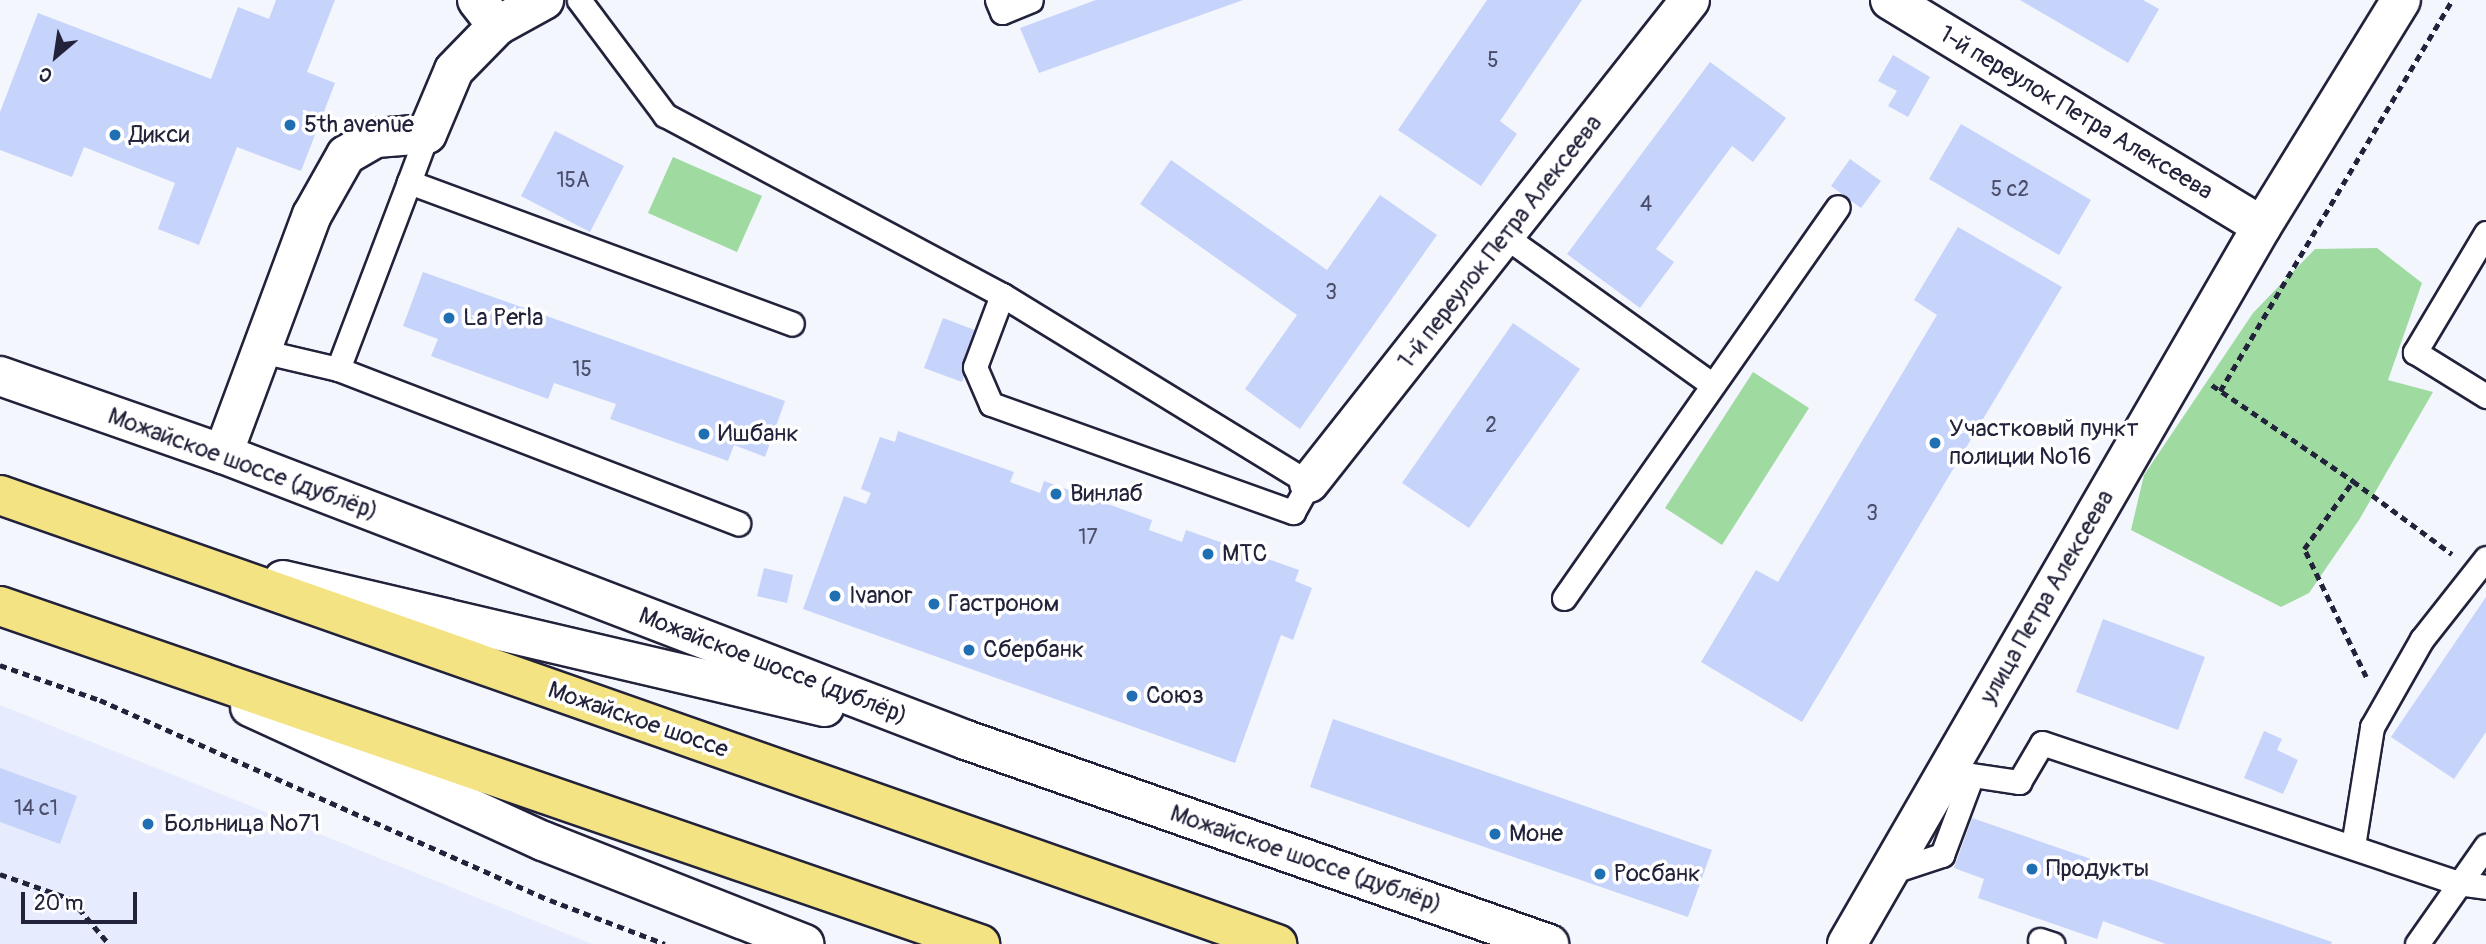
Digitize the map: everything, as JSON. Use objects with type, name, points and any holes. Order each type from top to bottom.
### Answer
[{"type":"main road","points":[[223,454],[312,215],[346,155],[376,138],[427,134],[454,70],[487,13],[544,0]]},
{"type":"main road","name":"1-й переулок Петра Алексеева","points":[[1309,483],[1506,237],[1690,0]]},
{"type":"main road","name":"1-й переулок Петра Алексеева","points":[[1890,0],[2262,226]]},
{"type":"main road","name":"улица Петра Алексеева","points":[[1847,944],[2262,226],[2401,0]]},
{"type":"main road","name":"Можайское шоссе (дублёр)","points":[[0,376],[223,454],[966,740],[1549,944]]},
{"type":"main road","name":"Можайское шоссе","points":[[0,495],[1277,944]]},
{"type":"main road","points":[[164,552],[966,740]]},
{"type":"main road","points":[[0,606],[980,944]]},
{"type":"main road","points":[[121,648],[543,841],[804,944]]},
{"type":"lane","points":[[579,0],[665,115],[1002,295],[1309,483],[1293,512],[991,404],[975,367],[1002,295]]},
{"type":"lane","points":[[997,0],[1002,12],[1031,0]]},
{"type":"lane","points":[[338,369],[427,134]]},
{"type":"lane","points":[[409,182],[792,324]]},
{"type":"lane","points":[[1563,598],[1838,207]]},
{"type":"lane","points":[[2486,233],[2415,352],[2486,396]]},
{"type":"lane","points":[[1506,237],[1713,385]]},
{"type":"lane","points":[[261,351],[338,369],[738,523]]},
{"type":"lane","points":[[2353,846],[2372,727],[2422,639],[2481,564]]},
{"type":"lane","points":[[1890,872],[1942,855],[1972,775],[2019,782],[2042,743],[2458,883],[2486,887]]},
{"type":"lane","points":[[2417,944],[2486,846]]},
{"type":"path","points":[[2220,391],[2452,0]]},
{"type":"path","points":[[2382,709],[2304,549],[2353,481],[2481,564]]},
{"type":"path","points":[[0,665],[100,700],[550,900],[665,944]]},
{"type":"path","points":[[0,874],[71,899],[109,944]]},
{"type":"shaded area","name":"Больница №71","points":[[0,705],[592,944],[0,944]]},
{"type":"green space","points":[[673,157],[762,196],[737,252],[648,213]]},
{"type":"green space","points":[[2377,248],[2422,283],[2388,380],[2433,392],[2359,520],[2309,593],[2281,607],[2131,530],[2144,475],[2253,313],[2315,249]]},
{"type":"green space","points":[[1753,372],[1809,408],[1722,545],[1665,508]]},
{"type":"building","points":[[276,0],[335,0],[307,72],[335,83],[301,171],[237,147],[199,245],[158,229],[175,183],[84,147],[72,177],[0,150],[0,112],[38,13],[211,79],[238,7],[269,19]]},
{"type":"building","points":[[1096,0],[1243,0],[1039,73],[1020,28]]},
{"type":"building","points":[[1487,0],[1582,0],[1500,121],[1517,134],[1481,186],[1398,130]]},
{"type":"building","points":[[2020,0],[2143,0],[2159,9],[2128,63]]},
{"type":"building","points":[[1893,55],[1930,77],[1908,117],[1888,106],[1897,91],[1878,81]]},
{"type":"building","points":[[1710,62],[1786,118],[1753,162],[1732,146],[1656,249],[1674,262],[1640,308],[1567,254]]},
{"type":"building","points":[[1961,124],[2091,200],[2059,255],[1929,179]]},
{"type":"building","points":[[555,131],[624,166],[590,232],[521,196]]},
{"type":"building","points":[[1850,159],[1881,181],[1861,208],[1831,186]]},
{"type":"building","points":[[1171,160],[1327,270],[1380,195],[1437,235],[1300,429],[1245,389],[1297,315],[1140,204]]},
{"type":"building","points":[[1958,227],[2062,287],[1802,722],[1701,662],[1756,570],[1778,582],[1937,315],[1914,300]]},
{"type":"building","points":[[423,272],[785,401],[765,457],[734,445],[728,461],[610,419],[616,404],[554,383],[548,399],[431,356],[438,339],[403,326]]},
{"type":"building","points":[[943,318],[980,332],[962,382],[924,368]]},
{"type":"building","points":[[1513,323],[1580,369],[1469,528],[1402,483]]},
{"type":"building","points":[[898,431],[1014,472],[1010,482],[1040,493],[1044,481],[1152,520],[1149,530],[1182,542],[1186,530],[1299,570],[1295,581],[1312,588],[1293,640],[1281,635],[1235,763],[803,609],[844,496],[866,504],[871,493],[861,489],[880,437],[895,442]]},
{"type":"building","points":[[764,568],[793,575],[787,603],[757,596]]},
{"type":"building","points":[[2486,597],[2486,732],[2454,779],[2391,737]]},
{"type":"building","points":[[2103,619],[2205,657],[2178,730],[2076,692]]},
{"type":"building","points":[[1333,719],[1712,850],[1688,917],[1310,787]]},
{"type":"building","points":[[2264,731],[2282,739],[2277,750],[2298,760],[2283,794],[2244,778]]},
{"type":"building","points":[[0,768],[77,796],[60,844],[0,822]]},
{"type":"building","points":[[1972,818],[2332,942],[2166,944],[2103,921],[2097,939],[1978,898],[1984,879],[1954,868]]},
{"type":"place","name":"5th avenue","points":[[290,125]]},
{"type":"place","name":"Дикси","points":[[115,135]]},
{"type":"place","name":"La Perla","points":[[449,318]]},
{"type":"place","name":"Ишбанк","points":[[704,434]]},
{"type":"place","name":"Участковый пункт полиции №16","points":[[1935,443]]},
{"type":"place","name":"Винлаб","points":[[1056,494]]},
{"type":"place","name":"МТС","points":[[1208,554]]},
{"type":"place","name":"Ivanor","points":[[835,596]]},
{"type":"place","name":"Гастроном","points":[[934,604]]},
{"type":"place","name":"Сбербанк","points":[[969,650]]},
{"type":"place","name":"Союз","points":[[1132,696]]},
{"type":"place","name":"Больница №71","points":[[148,824]]},
{"type":"place","name":"Моне","points":[[1495,834]]},
{"type":"place","name":"Продукты","points":[[2032,869]]},
{"type":"place","name":"Росбанк","points":[[1600,874]]}]
